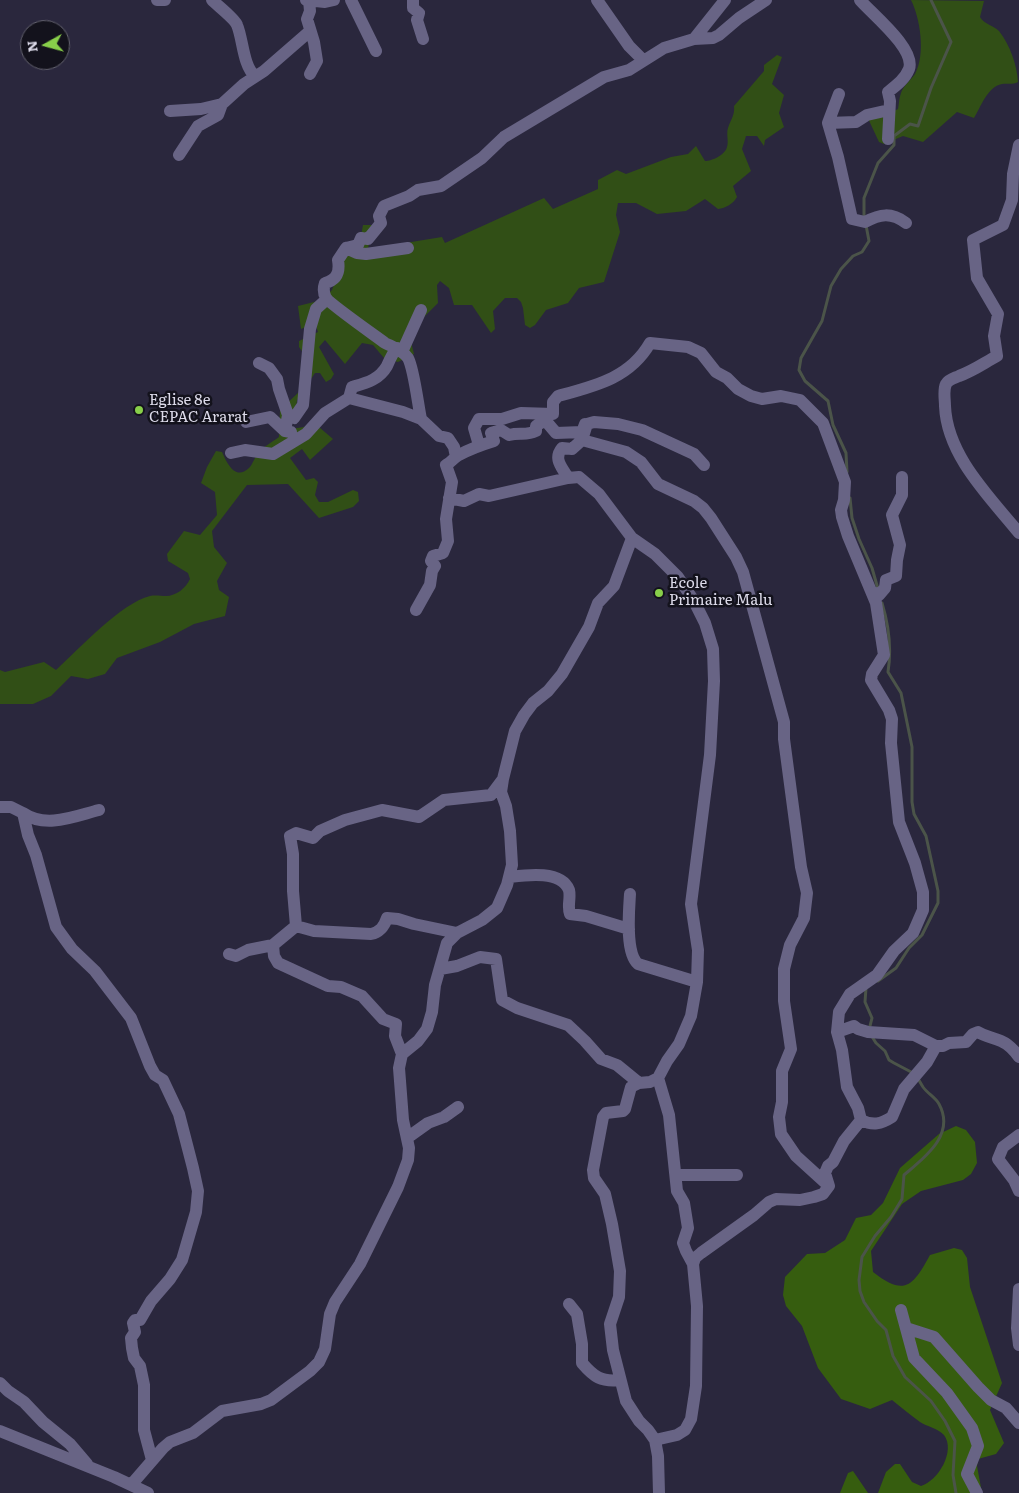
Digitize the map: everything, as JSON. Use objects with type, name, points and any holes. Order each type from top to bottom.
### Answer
[{"type":"street","points":[[157,0],[165,0]]},
{"type":"street","points":[[212,0],[237,24],[242,37],[245,56],[251,73],[255,76]]},
{"type":"street","points":[[310,74],[317,61],[307,19],[310,11],[308,0],[325,2],[334,0]]},
{"type":"street","points":[[351,0],[376,51]]},
{"type":"street","points":[[413,0],[413,8],[419,13],[417,20],[424,39]]},
{"type":"street","points":[[597,0],[629,46],[643,60]]},
{"type":"street","points":[[694,40],[724,0]]},
{"type":"street","points":[[421,419],[416,386],[408,358],[327,299],[323,290],[325,283],[331,282],[336,277],[340,268],[338,260],[346,248],[358,245],[361,238],[368,239],[381,223],[379,216],[384,206],[409,196],[418,190],[441,186],[482,158],[504,137],[604,77],[629,70],[664,48],[694,40],[713,38],[766,0]]},
{"type":"street","points":[[860,0],[882,22],[910,58],[910,68],[902,81],[888,92],[890,101],[888,139]]},
{"type":"street","points":[[179,155],[198,126],[218,115],[222,104],[244,84],[264,71],[310,32]]},
{"type":"street","points":[[839,94],[828,122],[852,219],[865,222],[878,215],[898,218],[906,224]]},
{"type":"street","points":[[170,111],[201,109],[222,104]]},
{"type":"street","points":[[828,122],[856,122],[867,114],[889,110]]},
{"type":"street","points":[[1019,145],[1013,174],[1012,200],[1003,225],[973,240],[978,278],[998,314],[994,336],[997,356],[970,372],[950,379],[946,384],[944,396],[945,416],[964,464],[1019,533]]},
{"type":"street","points":[[346,248],[357,253],[366,254],[408,248]]},
{"type":"street","points":[[288,415],[294,418],[303,405],[310,329],[316,309],[327,299]]},
{"type":"street","points":[[231,453],[245,450],[273,454],[306,434],[325,413],[349,398],[352,387],[370,382],[381,374],[390,356],[399,350],[421,310]]},
{"type":"street","points":[[479,445],[474,428],[479,419],[502,419],[521,413],[553,414],[553,402],[558,396],[611,380],[633,365],[636,359],[644,354],[650,343],[688,347],[701,353],[716,372],[727,378],[738,389],[762,399],[781,396],[800,400],[823,422],[845,482],[844,500],[841,510],[842,517],[876,603],[884,655],[872,674],[871,680],[889,710],[892,719],[891,743],[899,822],[915,863],[923,892],[923,910],[913,934],[894,951],[877,975],[846,998],[839,1012],[837,1032],[842,1050],[847,1087],[858,1108],[861,1120],[869,1124],[877,1124],[892,1117],[904,1089],[928,1062],[936,1046]]},
{"type":"street","points":[[259,363],[269,368],[277,378],[288,415],[285,431]]},
{"type":"street","points":[[349,398],[403,412],[421,419],[439,436],[448,438],[454,447],[456,456],[454,461],[446,465],[452,482],[446,519],[448,541],[443,553],[433,556],[431,561],[435,566],[432,571],[430,585],[416,610]]},
{"type":"street","points":[[456,456],[479,445],[494,441],[491,433],[501,430],[509,435],[515,433],[529,434],[536,430],[536,426],[544,420],[556,433],[582,432],[588,417],[597,416],[594,422]]},
{"type":"street","points":[[246,422],[270,417],[285,431],[306,434]]},
{"type":"street","points":[[568,478],[557,461],[557,454],[562,448],[572,449],[582,440],[588,424],[594,422],[618,424],[642,430],[694,454],[704,465]]},
{"type":"street","points":[[582,440],[626,452],[641,462],[658,484],[694,501],[703,508],[736,557],[748,586],[784,722],[784,739],[801,867],[807,893],[804,918],[790,944],[784,969],[784,1001],[791,1050],[782,1071],[782,1102],[779,1117],[781,1134],[796,1156],[829,1186]]},
{"type":"street","points":[[872,592],[879,595],[885,588],[886,580],[896,576],[900,546],[892,515],[902,495],[902,476]]},
{"type":"street","points":[[449,498],[464,501],[479,494],[489,496],[579,477],[599,494],[632,538],[655,554],[678,577],[702,616],[713,650],[714,681],[710,756],[691,904],[698,950],[697,982],[691,1016],[679,1044],[658,1078],[650,1082],[639,1083],[631,1088],[625,1109],[623,1111],[606,1113],[602,1117],[593,1170],[594,1178],[605,1194],[620,1271],[619,1297],[610,1324],[613,1350],[626,1401],[639,1422],[655,1440],[658,1456],[659,1493]]},
{"type":"street","points":[[402,1054],[418,1041],[427,1029],[432,1012],[435,985],[447,943],[457,933],[482,920],[498,908],[510,877],[512,866],[512,850],[506,806],[501,792],[516,732],[524,715],[533,703],[548,691],[562,674],[589,627],[598,603],[614,586],[632,538]]},
{"type":"street","points":[[296,926],[293,891],[293,854],[290,836],[296,833],[313,838],[320,831],[344,820],[382,810],[419,817],[444,800],[491,795],[503,779]]},
{"type":"street","points":[[0,807],[11,807],[31,818],[54,821],[99,810]]},
{"type":"street","points":[[23,813],[56,928],[72,949],[95,971],[131,1018],[150,1066],[155,1075],[163,1080],[179,1114],[198,1191],[196,1212],[182,1260],[170,1279],[151,1301],[140,1320],[135,1320],[133,1323],[134,1332],[131,1338],[134,1358],[140,1366],[144,1385],[144,1430],[152,1460]]},
{"type":"street","points":[[510,877],[546,875],[554,878],[567,886],[570,893],[570,914],[586,916],[629,929]]},
{"type":"street","points":[[630,894],[629,929],[634,961],[638,964],[697,982]]},
{"type":"street","points":[[296,926],[314,930],[371,934],[378,932],[384,925],[386,918],[398,919],[457,933]]},
{"type":"street","points":[[229,954],[236,956],[248,950],[273,945],[296,926]]},
{"type":"street","points":[[131,1485],[162,1448],[170,1442],[193,1433],[222,1411],[261,1404],[271,1400],[319,1362],[326,1348],[330,1314],[335,1302],[348,1285],[360,1264],[408,1160],[409,1148],[402,1105],[399,1068],[402,1054],[395,1036],[396,1024],[383,1019],[362,996],[341,987],[328,986],[278,962],[274,956],[273,945]]},
{"type":"street","points":[[440,968],[457,966],[480,957],[496,959],[502,1000],[518,1008],[568,1026],[586,1041],[601,1059],[617,1065],[639,1083]]},
{"type":"street","points":[[837,1032],[854,1026],[868,1032],[914,1035],[936,1046],[966,1042],[978,1032],[986,1037],[1007,1044],[1019,1057]]},
{"type":"street","points":[[658,1078],[669,1116],[677,1191],[684,1202],[688,1228],[683,1242],[694,1264]]},
{"type":"street","points":[[407,1138],[428,1123],[444,1117],[458,1107]]},
{"type":"street","points":[[829,1186],[825,1173],[828,1166],[833,1162],[844,1141],[861,1120]]},
{"type":"street","points":[[1019,1135],[1003,1147],[998,1159],[1014,1180],[1019,1191]]},
{"type":"street","points":[[676,1175],[737,1175]]},
{"type":"street","points":[[655,1440],[677,1435],[685,1430],[691,1419],[696,1386],[697,1306],[694,1264],[696,1258],[769,1202],[776,1199],[800,1200],[814,1197],[823,1194],[829,1186]]},
{"type":"street","points":[[1019,1289],[1017,1328],[1019,1345]]},
{"type":"street","points":[[568,1304],[576,1314],[582,1344],[582,1363],[592,1374],[607,1381],[620,1380]]},
{"type":"street","points":[[901,1310],[914,1358],[947,1393],[972,1428],[978,1446],[967,1474],[977,1493]]},
{"type":"street","points":[[906,1328],[934,1337],[978,1387],[991,1400],[1006,1408],[1019,1423]]},
{"type":"street","points":[[0,1383],[70,1444],[90,1467]]},
{"type":"street","points":[[0,1431],[90,1467],[148,1493]]},
{"type":"green space","points":[[911,0],[984,1],[980,17],[984,22],[999,31],[1006,42],[1014,62],[1018,82],[1002,84],[992,89],[974,118],[957,112],[923,142],[903,136],[884,144],[879,142],[865,112],[894,111],[898,109],[902,90],[915,74],[921,47],[917,16]]},
{"type":"green space","points":[[777,55],[782,57],[772,84],[784,95],[779,113],[784,127],[765,140],[764,146],[757,136],[746,136],[742,149],[751,171],[733,186],[737,197],[731,204],[718,209],[705,199],[686,211],[657,214],[636,203],[618,203],[616,215],[620,232],[604,282],[579,288],[568,303],[546,310],[535,325],[530,328],[525,325],[521,302],[517,298],[505,298],[493,311],[495,329],[491,333],[472,305],[454,305],[449,288],[440,281],[437,285],[438,303],[422,319],[411,342],[414,354],[398,362],[384,358],[373,345],[362,343],[345,364],[325,340],[319,347],[334,374],[326,382],[320,373],[315,373],[297,400],[290,429],[304,427],[312,421],[333,439],[310,460],[302,449],[290,458],[306,480],[314,478],[318,482],[315,495],[319,502],[328,502],[353,490],[358,492],[359,501],[353,507],[319,518],[288,484],[247,485],[212,531],[214,547],[227,563],[217,581],[219,590],[229,597],[225,616],[194,624],[160,642],[117,658],[105,674],[88,679],[71,676],[51,696],[33,704],[0,704],[0,670],[5,672],[44,662],[56,670],[101,628],[126,608],[150,596],[173,595],[186,585],[190,579],[188,573],[168,561],[167,554],[184,531],[200,535],[217,515],[215,492],[201,483],[207,467],[216,451],[222,452],[232,469],[240,473],[249,468],[262,449],[279,437],[280,410],[301,390],[306,357],[299,347],[299,341],[318,332],[315,323],[301,329],[298,306],[322,300],[332,290],[344,257],[359,247],[363,225],[372,225],[368,249],[442,237],[445,243],[544,198],[553,209],[598,189],[598,180],[617,170],[626,174],[671,157],[688,154],[696,146],[705,161],[715,159],[726,150],[728,142],[727,130],[733,115],[734,106],[764,71],[764,65]]},
{"type":"green space","points":[[956,1126],[966,1130],[975,1142],[977,1163],[971,1174],[963,1180],[921,1191],[902,1204],[871,1251],[873,1272],[884,1280],[901,1286],[913,1281],[930,1255],[954,1248],[962,1250],[967,1258],[970,1287],[1002,1383],[990,1410],[1004,1443],[996,1454],[978,1459],[977,1466],[982,1493],[878,1493],[886,1472],[895,1464],[900,1464],[912,1482],[921,1486],[933,1478],[939,1472],[946,1457],[948,1449],[944,1435],[920,1422],[892,1400],[870,1409],[841,1399],[818,1368],[802,1326],[786,1306],[783,1295],[785,1277],[807,1254],[825,1253],[845,1240],[856,1218],[871,1215],[883,1203],[900,1168],[939,1134]]},
{"type":"green space","points":[[853,1471],[868,1493],[840,1493],[848,1473]]},
{"type":"waterway","points":[[864,219],[864,198],[878,163],[894,145],[894,136],[910,124],[918,126],[931,88],[951,42],[931,0]]},
{"type":"waterway","points":[[847,472],[846,453],[833,425],[828,401],[805,381],[799,370],[801,358],[822,321],[831,286],[841,269],[853,256],[862,252],[869,241],[866,225]]},
{"type":"waterway","points":[[850,498],[852,518],[872,568],[878,589]]},
{"type":"waterway","points":[[878,981],[896,968],[909,948],[922,935],[938,903],[938,891],[926,836],[914,814],[912,802],[912,747],[901,693],[888,672],[889,637],[882,603]]},
{"type":"waterway","points":[[866,988],[865,1002],[872,1018],[869,1030]]},
{"type":"waterway","points":[[871,1035],[876,1043],[885,1051],[889,1060],[913,1073]]},
{"type":"waterway","points":[[917,1077],[939,1104],[944,1126],[941,1136],[935,1145],[904,1175],[902,1199],[862,1257],[859,1280],[860,1291],[864,1302],[877,1321],[886,1330],[893,1356],[905,1377],[931,1401],[945,1421],[955,1441],[953,1475],[956,1493]]},
{"type":"place","name":"Eglise 8e CEPAC Ararat","points":[[139,410]]},
{"type":"place","name":"Ecole Primaire Malu","points":[[659,593]]}]
